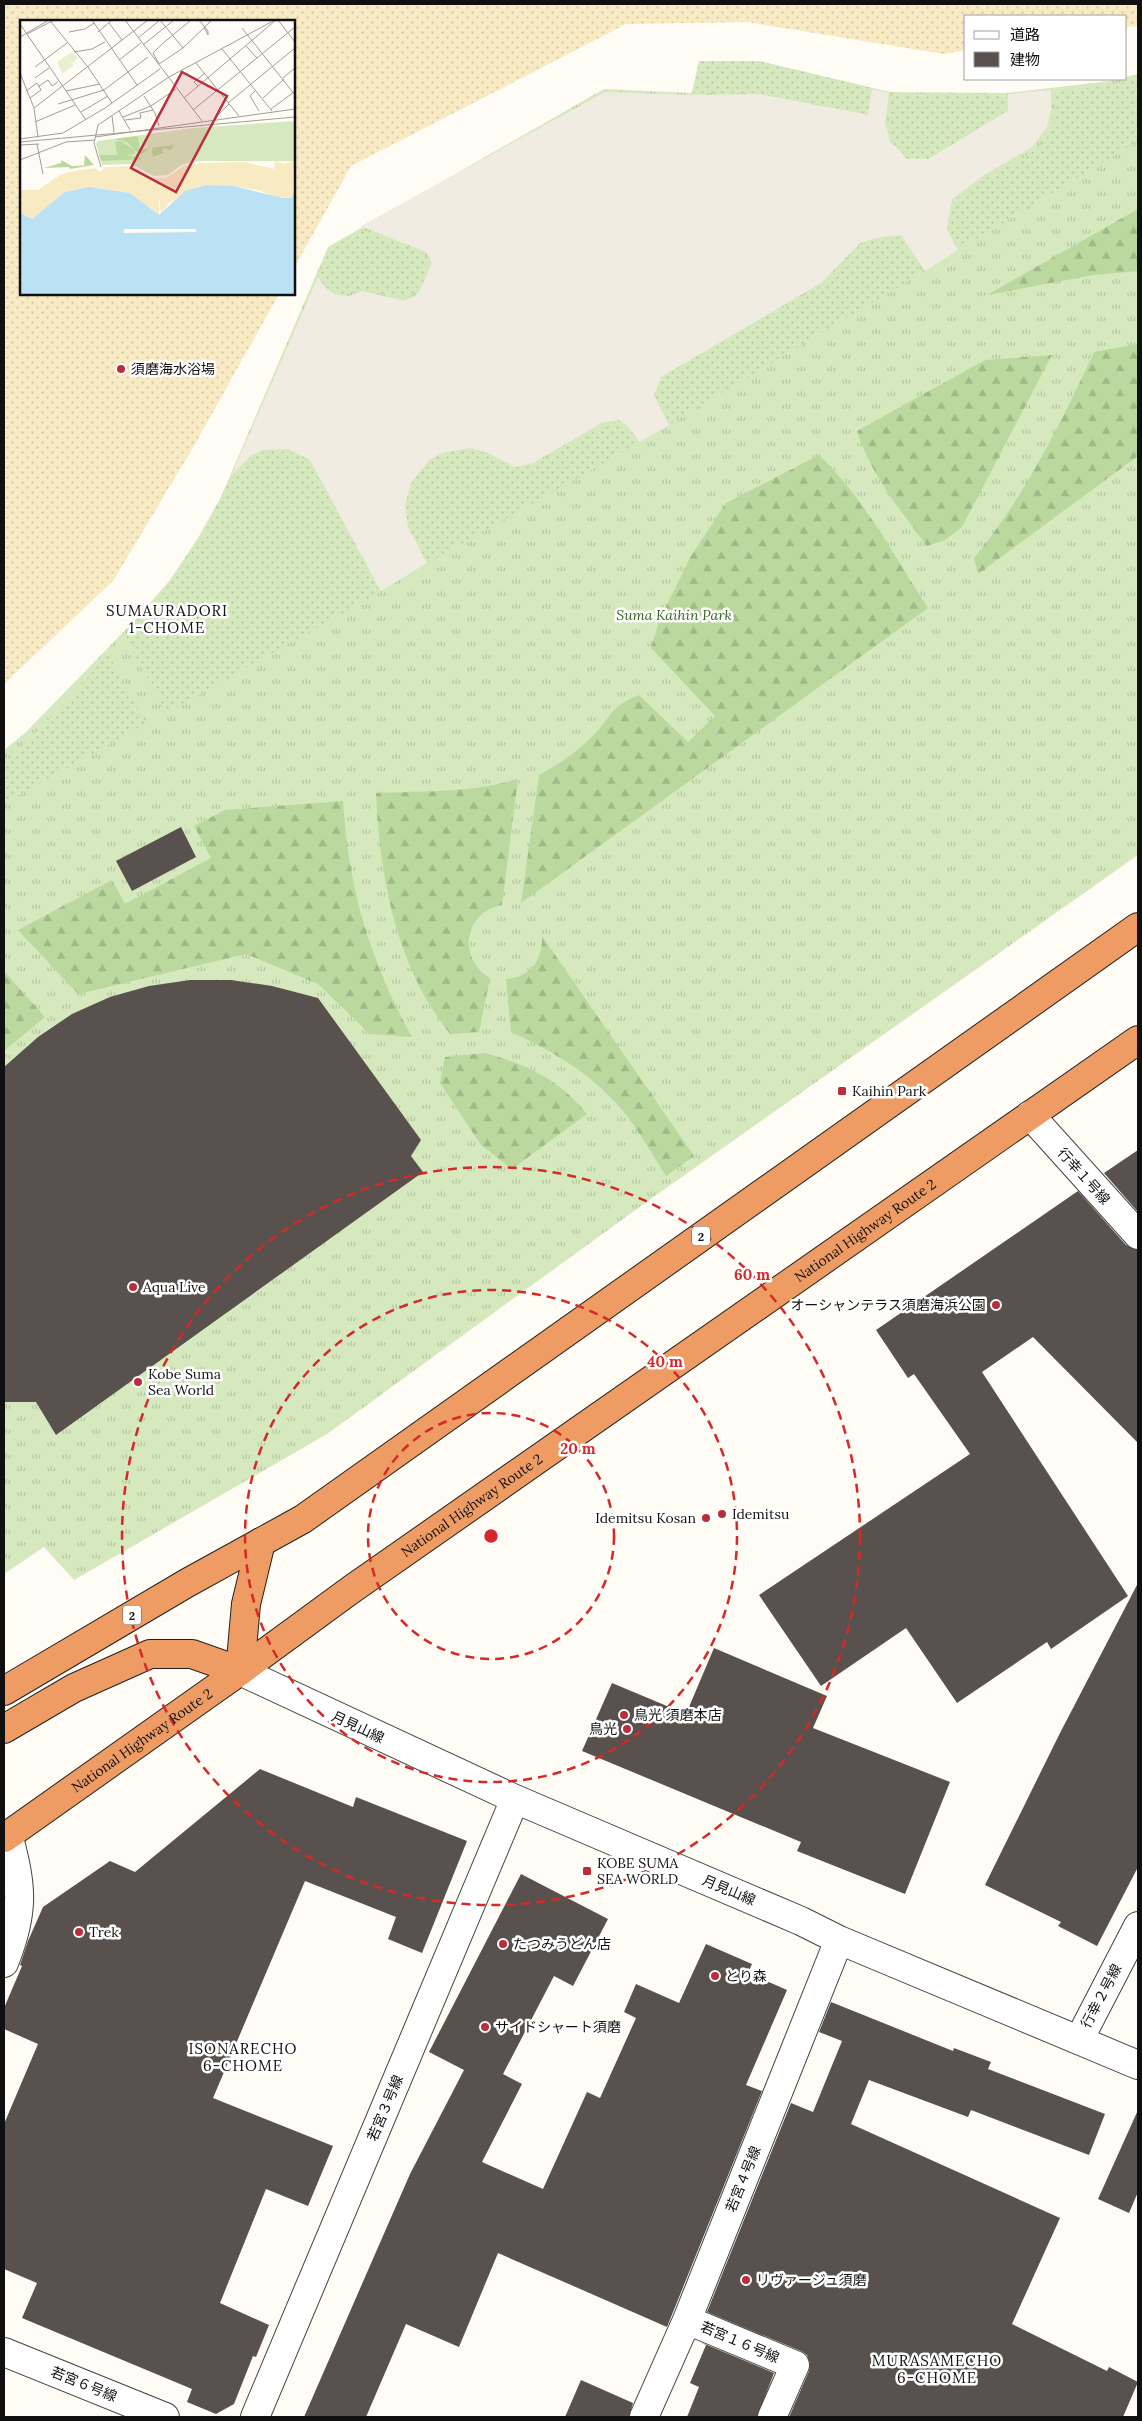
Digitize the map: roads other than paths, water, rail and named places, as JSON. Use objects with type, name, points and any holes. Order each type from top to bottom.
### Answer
[{"type":"highway","name":"2","points":[[4,1691],[53,1660],[303,1519],[1138,927]]},
{"type":"highway","name":"National Highway Route 2","points":[[6,1836],[240,1671],[352,1589],[1138,1040]]},
{"type":"highway","points":[[4,1729],[74,1688],[150,1654],[192,1654],[240,1671],[246,1604],[262,1542]]},
{"type":"street","name":"行幸１号線","points":[[1030,1115],[1138,1235]]},
{"type":"street","name":"月見山線","points":[[240,1671],[515,1799],[792,1917],[839,1940],[1138,2065]]},
{"type":"street","name":"若宮３号線","points":[[255,2417],[515,1799]]},
{"type":"street","points":[[4,1963],[14,1939],[21,1906],[19,1882],[6,1836]]},
{"type":"street","name":"行幸２号線","points":[[1078,2040],[1138,1926]]},
{"type":"street","name":"若宮４号線","points":[[644,2417],[687,2320],[839,1940]]},
{"type":"street","name":"若宮１６号線","points":[[687,2320],[795,2365],[772,2417]]},
{"type":"street","name":"若宮６号線","points":[[4,2352],[165,2417]]},
{"type":"place","name":"須磨海水浴場","points":[[121,369]]},
{"type":"place","name":"Kaihin Park","points":[[842,1091]]},
{"type":"place","name":"Aqua Live","points":[[133,1287]]},
{"type":"place","name":"オーシャンテラス須磨海浜公園","points":[[996,1305]]},
{"type":"place","name":"Kobe Suma Sea World","points":[[138,1382]]},
{"type":"place","name":"Idemitsu","points":[[722,1514]]},
{"type":"place","name":"Idemitsu Kosan","points":[[706,1518]]},
{"type":"place","name":"鳥光 須磨本店","points":[[624,1715]]},
{"type":"place","name":"鳥光","points":[[627,1729]]},
{"type":"place","name":"KOBE SUMA SEA WORLD","points":[[587,1871]]},
{"type":"place","name":"Trek","points":[[79,1932]]},
{"type":"place","name":"たつみうどん店","points":[[503,1944]]},
{"type":"place","name":"とり森","points":[[715,1976]]},
{"type":"place","name":"サイドシャート須磨","points":[[485,2027]]},
{"type":"place","name":"リヴァージュ須磨","points":[[746,2280]]},
{"type":"district","name":"SUMAURADORI 1-CHOME","points":[[167,618]]},
{"type":"district","name":"ISONARECHO 6-CHOME","points":[[243,2056]]},
{"type":"district","name":"MURASAMECHO 6-CHOME","points":[[937,2368]]},
{"type":"park label","name":"Suma Kaihin Park","points":[[674,615]]}]
